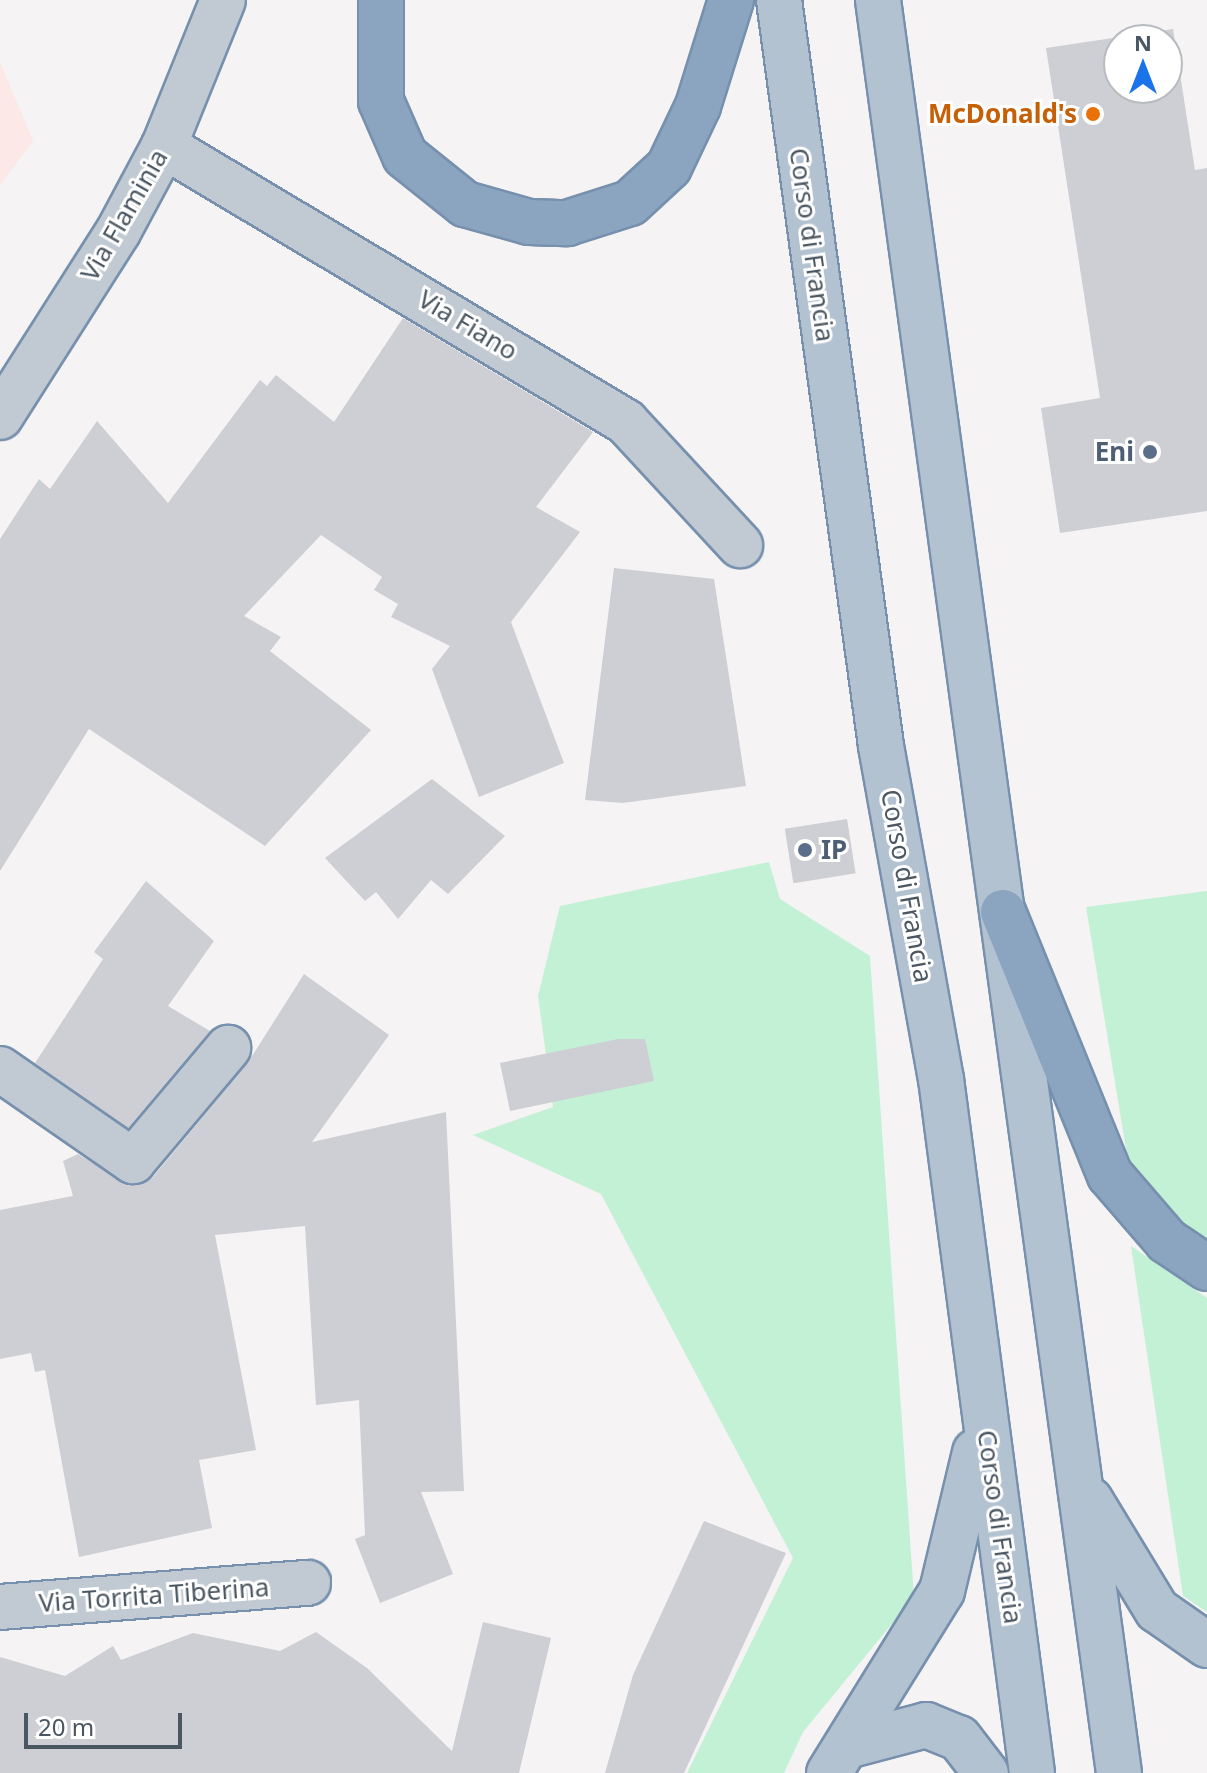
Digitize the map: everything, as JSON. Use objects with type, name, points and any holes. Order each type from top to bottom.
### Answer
[{"type":"highway","points":[[381,0],[381,101],[405,156],[465,204],[529,222],[595,218],[630,203],[669,167],[698,106],[731,0]]},
{"type":"highway","points":[[1003,912],[1110,1175],[1167,1241],[1207,1268]]},
{"type":"main road","name":"Corso di Francia","points":[[779,0],[881,746],[941,1079],[1032,1773]]},
{"type":"main road","points":[[878,0],[1119,1773]]},
{"type":"main road","points":[[838,1759],[951,1571],[975,1452],[979,1374]]},
{"type":"main road","points":[[1080,1484],[1157,1610],[1207,1645]]},
{"type":"main road","points":[[838,1759],[926,1725],[959,1738],[986,1773]]},
{"type":"street","name":"Via Flaminia","points":[[0,417],[164,146],[223,0]]},
{"type":"street","name":"Via Fiano","points":[[164,146],[626,422],[740,545]]},
{"type":"street","points":[[0,1069],[133,1161],[228,1048]]},
{"type":"street","name":"Via Torrita Tiberina","points":[[0,1607],[308,1583]]},
{"type":"shaded area","points":[[0,62],[33,141],[0,185]]},
{"type":"green space","points":[[769,862],[780,899],[870,956],[914,1597],[803,1732],[784,1773],[687,1773],[793,1558],[601,1194],[473,1135],[553,1107],[538,996],[560,906]]},
{"type":"green space","points":[[1207,891],[1207,1241],[1169,1218],[1127,1155],[1086,907]]},
{"type":"green space","points":[[1131,1246],[1207,1298],[1207,1612],[1183,1596]]},
{"type":"building","points":[[1103,39],[1103,104],[1183,104],[1183,93],[1195,170],[1207,168],[1207,511],[1060,533],[1041,408],[1100,398],[1046,48]]},
{"type":"building","points":[[403,318],[593,432],[536,507],[580,532],[511,622],[564,763],[479,797],[432,669],[450,646],[391,617],[398,604],[374,590],[382,577],[321,535],[244,616],[281,637],[270,651],[371,730],[265,846],[89,729],[0,871],[0,539],[39,479],[50,489],[97,421],[168,503],[260,380],[267,386],[276,375],[334,422]]},
{"type":"building","points":[[614,568],[714,579],[746,786],[623,803],[585,800]]},
{"type":"building","points":[[432,779],[505,836],[448,894],[431,880],[398,919],[376,892],[365,901],[325,858]]},
{"type":"building","points":[[847,819],[856,873],[793,883],[785,829]]},
{"type":"building","points":[[146,881],[214,941],[168,1006],[210,1031],[128,1128],[35,1063],[103,959],[94,952]]},
{"type":"building","points":[[304,974],[389,1035],[312,1142],[446,1112],[464,1491],[421,1492],[453,1574],[380,1603],[355,1539],[365,1535],[359,1400],[316,1405],[305,1226],[215,1235],[256,1450],[199,1460],[212,1528],[79,1557],[45,1370],[35,1372],[31,1353],[0,1359],[0,1210],[73,1196],[63,1161],[78,1154],[129,1186],[152,1178],[247,1064]]},
{"type":"building","points":[[618,1039],[645,1039],[654,1081],[510,1111],[500,1063]]},
{"type":"building","points":[[704,1521],[786,1553],[684,1773],[605,1773],[633,1675]]},
{"type":"building","points":[[483,1622],[551,1638],[519,1773],[0,1773],[0,1657],[65,1676],[113,1646],[121,1660],[193,1633],[280,1651],[316,1632],[367,1668],[452,1751]]},
{"type":"place","name":"McDonald's","points":[[1093,114]]},
{"type":"place","name":"Eni","points":[[1150,452]]},
{"type":"place","name":"IP","points":[[805,850]]}]
